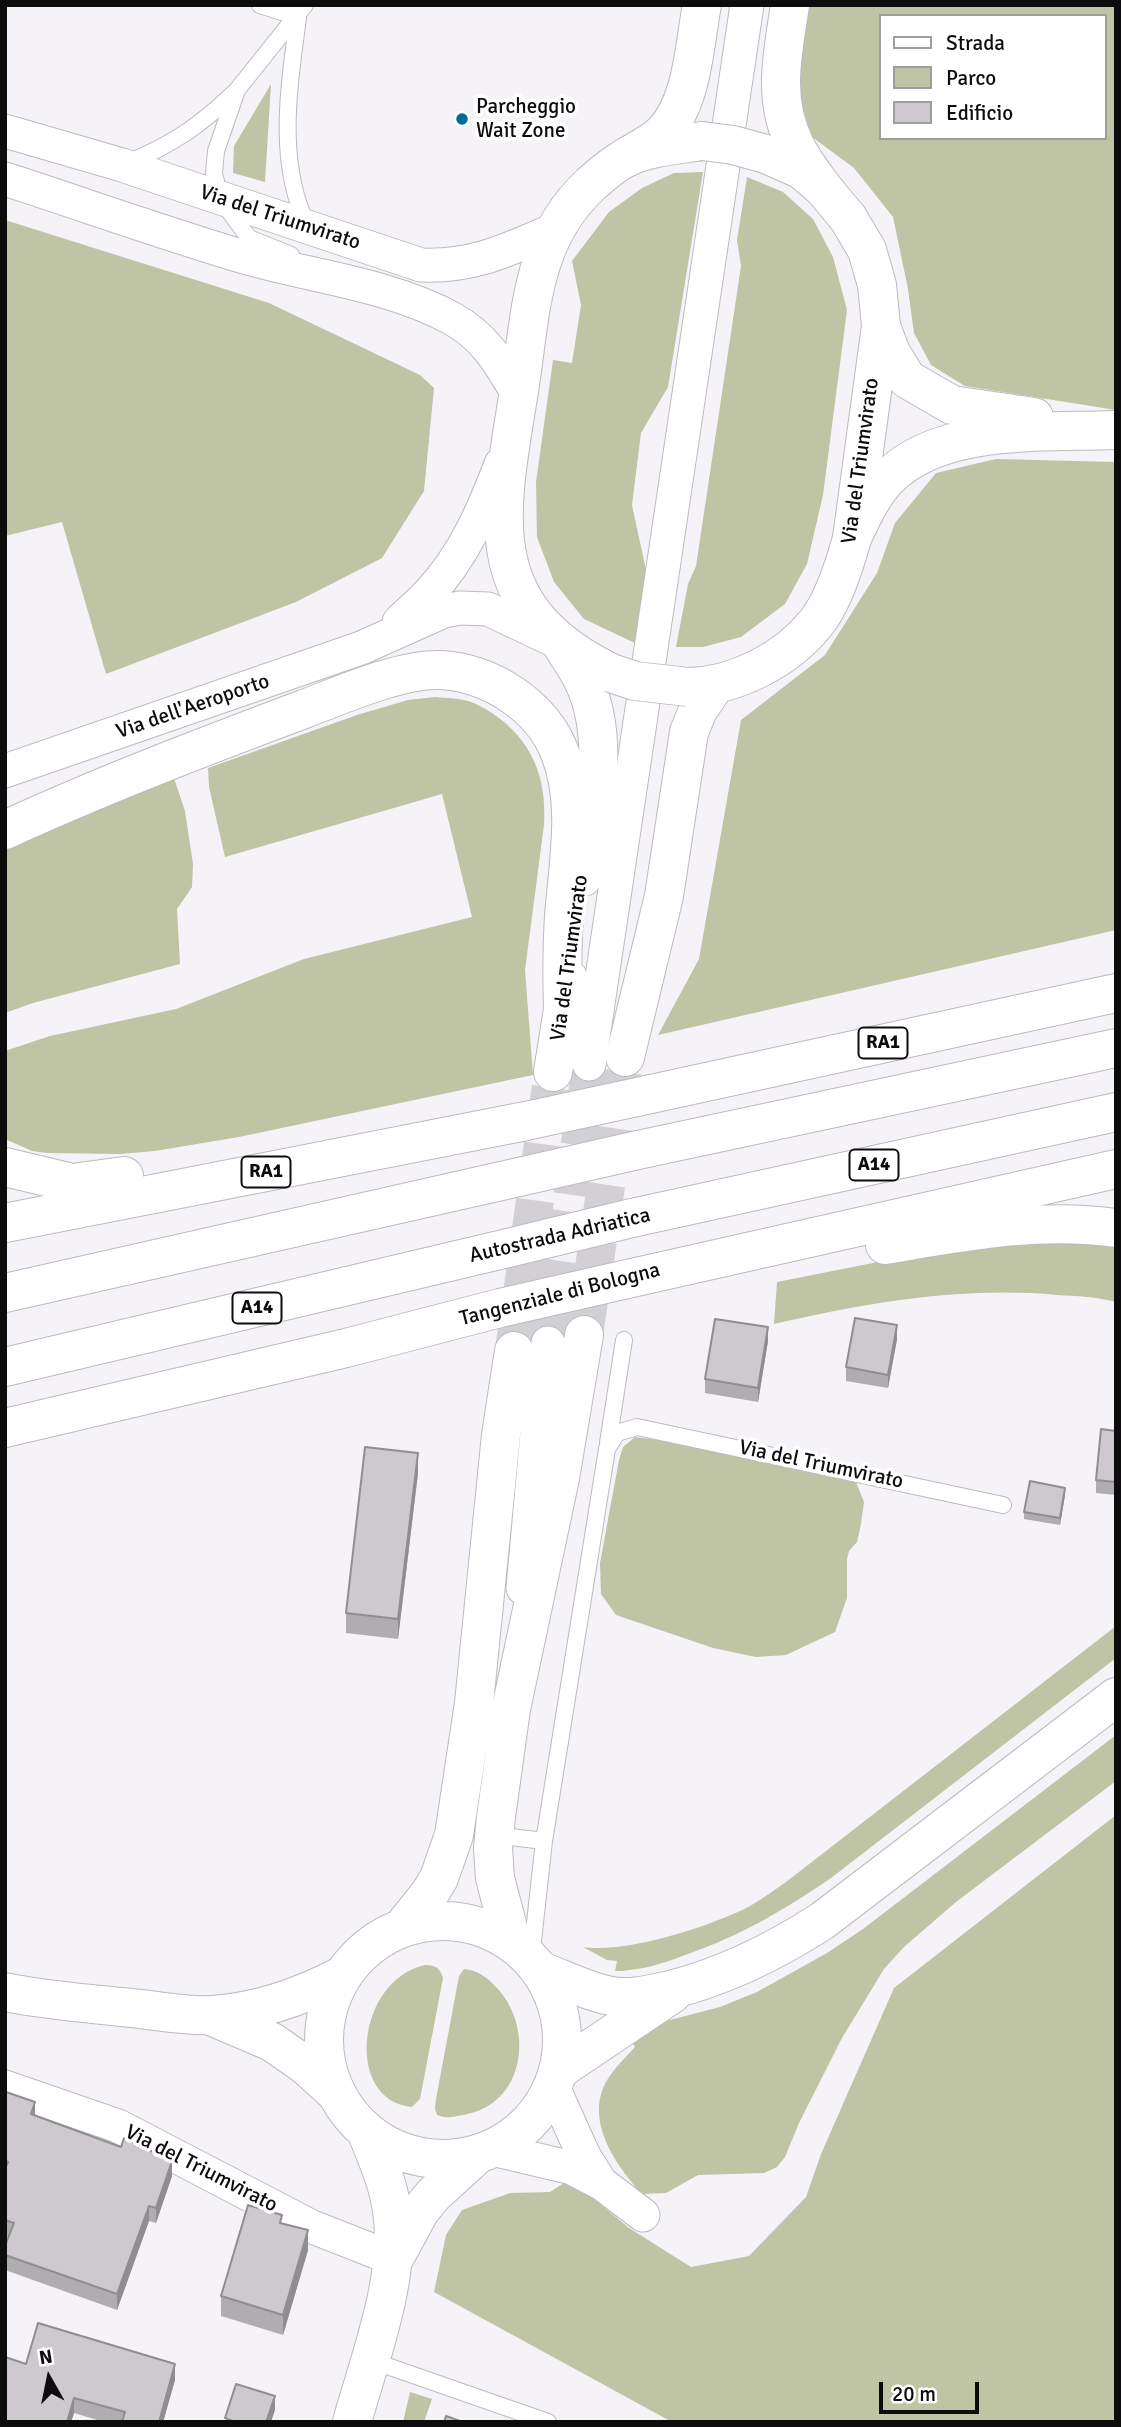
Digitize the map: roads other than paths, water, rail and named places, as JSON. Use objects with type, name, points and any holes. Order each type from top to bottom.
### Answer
[{"type":"main road","name":"Via del Triumvirato","points":[[702,5],[679,112],[662,135],[624,159],[585,190],[554,230],[539,265],[504,481],[503,538],[509,563],[525,600],[536,617],[561,643],[583,659],[635,681],[702,686],[753,672],[786,651],[817,622],[844,568],[852,538],[881,326],[877,285],[867,250],[848,218],[823,188],[795,146],[785,124],[779,81],[790,5]]},
{"type":"main road","name":"Via del Triumvirato","points":[[624,159],[657,148],[702,141],[733,145],[766,154],[802,170],[823,188]]},
{"type":"main road","points":[[881,326],[891,353],[907,379],[952,405],[1115,430]]},
{"type":"main road","points":[[852,538],[866,508],[888,478],[911,461],[943,446],[991,435],[1115,430]]},
{"type":"main road","name":"Via del Triumvirato","points":[[561,643],[583,679],[596,722],[598,761],[563,1011],[589,1065]]},
{"type":"main road","points":[[5,830],[70,800],[191,751],[377,684],[410,673],[440,670],[467,675],[512,694],[530,708],[549,731],[561,754],[568,782],[570,824],[562,951],[563,1011]]},
{"type":"main road","points":[[589,1065],[664,896],[688,740],[698,710],[702,686]]},
{"type":"main road","points":[[752,1072],[1116,970]]},
{"type":"main road","name":"RA1","points":[[5,1223],[526,1121],[1116,993]]},
{"type":"main road","points":[[5,1293],[638,1150],[1116,1048]]},
{"type":"main road","name":"Autostrada Adriatica","points":[[5,1367],[632,1218],[1116,1112]]},
{"type":"main road","points":[[5,1167],[72,1183],[439,1138]]},
{"type":"main road","name":"Tangenziale di Bologna","points":[[5,1428],[346,1348],[640,1275],[1116,1169]]},
{"type":"main road","points":[[640,1275],[852,1251],[997,1227],[1052,1224],[1116,1228]]},
{"type":"main road","points":[[5,1277],[192,1250]]},
{"type":"main road","points":[[485,2152],[459,2160],[442,2161],[398,2152],[367,2133],[337,2094],[326,2067],[324,2035],[334,1990],[343,1975],[366,1951],[402,1928],[430,1893],[450,1852],[462,1792],[474,1703],[501,1434],[548,1343]]},
{"type":"main road","points":[[548,1343],[560,1478],[511,1709],[494,1835],[495,1878],[529,1958],[554,1989],[563,2029],[562,2053],[556,2079]]},
{"type":"main road","points":[[5,1453],[127,1418],[346,1348]]},
{"type":"main road","points":[[402,1928],[437,1921],[489,1929],[529,1958],[606,1995],[637,1998],[683,1987],[737,1969],[787,1944],[822,1921],[1116,1697]]},
{"type":"main road","points":[[5,1992],[64,2001],[209,2015],[281,2003],[312,1992],[343,1975]]},
{"type":"main road","points":[[394,2259],[426,2203],[485,2152],[526,2124],[556,2079],[683,1987]]},
{"type":"main road","points":[[209,2015],[272,2042],[305,2065],[337,2094]]},
{"type":"main road","points":[[352,2422],[394,2259],[392,2207],[367,2133]]},
{"type":"street","name":"Via del Triumvirato","points":[[589,1065],[747,5]]},
{"type":"street","name":"Via del Triumvirato","points":[[5,131],[121,165],[421,265],[451,266],[488,258],[554,230]]},
{"type":"street","name":"Via del Triumvirato","points":[[5,180],[245,257],[386,292],[452,319],[482,340],[496,357],[518,394]]},
{"type":"street","name":"Via dell'Aeroporto","points":[[379,640],[432,591],[457,557],[482,512],[510,439]]},
{"type":"street","name":"Via dell'Aeroporto","points":[[5,771],[282,676],[379,640],[444,611],[475,607],[488,609],[561,643]]},
{"type":"street","points":[[511,1709],[540,1400],[548,1343]]},
{"type":"street","points":[[474,1703],[540,1400]]},
{"type":"street","points":[[556,2079],[584,2156],[601,2183]]},
{"type":"street","name":"Via del Triumvirato","points":[[5,2087],[118,2126],[310,2226],[394,2259]]},
{"type":"street","points":[[485,2152],[572,2168],[601,2183],[643,2215]]},
{"type":"lane","points":[[261,5],[301,11]]},
{"type":"lane","points":[[121,165],[160,150],[206,119],[237,90],[301,11]]},
{"type":"lane","points":[[301,11],[287,103],[288,146],[293,184],[300,211],[309,229]]},
{"type":"lane","points":[[237,90],[216,151],[214,173],[220,199],[249,238],[386,292]]},
{"type":"lane","points":[[529,1958],[544,1841],[624,1340]]},
{"type":"lane","name":"Via del Triumvirato","points":[[607,1449],[617,1433],[637,1427],[1003,1505]]},
{"type":"lane","points":[[494,1835],[544,1841]]},
{"type":"lane","points":[[370,2360],[548,2422]]},
{"type":"tunnel","points":[[584,1335],[625,1057]]},
{"type":"tunnel","points":[[548,1343],[589,1064]]},
{"type":"tunnel","points":[[514,1351],[553,1072]]},
{"type":"place","name":"Parcheggio Wait Zone","points":[[462,119]]}]
